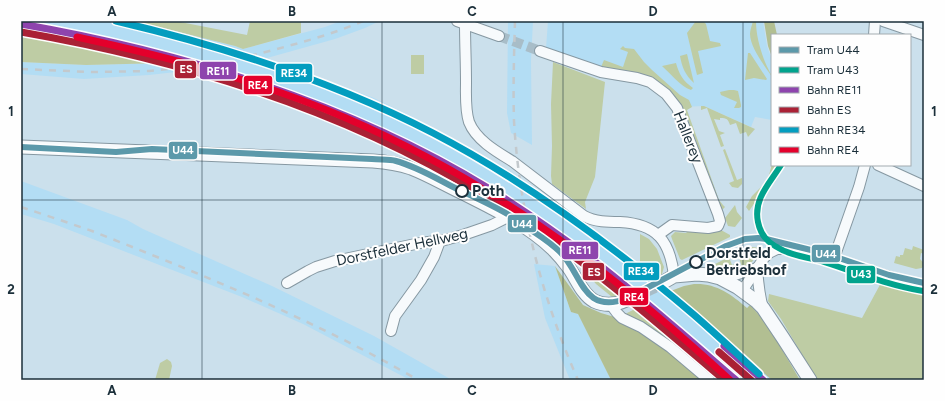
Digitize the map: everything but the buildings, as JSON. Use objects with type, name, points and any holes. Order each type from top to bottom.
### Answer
[{"type":"main road","points":[[21,148],[373,161],[411,168],[508,217],[538,237],[560,256],[585,294],[599,303],[611,305],[619,304],[626,300]]},
{"type":"main road","points":[[660,284],[674,276],[697,274],[720,278],[742,291],[763,308],[810,380]]},
{"type":"street","points":[[874,34],[875,21]]},
{"type":"street","points":[[883,21],[924,35]]},
{"type":"street","points":[[499,36],[461,22],[466,106],[469,122],[476,132],[484,142],[523,169],[589,219],[597,221],[627,222],[642,225],[650,229],[664,242],[673,265],[674,276]]},
{"type":"street","name":"Hallerey","points":[[540,51],[574,64],[601,72],[637,78],[650,82],[666,94],[677,108],[720,222],[718,226],[708,228],[672,225],[658,235]]},
{"type":"street","points":[[833,261],[859,187],[865,166]]},
{"type":"street","points":[[880,166],[924,186]]},
{"type":"street","name":"Dorstfelder Hellweg","points":[[287,284],[316,267],[335,261],[420,243],[440,241],[492,225],[508,217]]},
{"type":"street","points":[[391,331],[395,316],[421,280],[434,258],[440,241]]},
{"type":"street","points":[[742,291],[764,258],[769,253],[779,248],[924,285]]},
{"type":"street","points":[[720,278],[735,276],[757,268]]},
{"type":"street","points":[[757,268],[763,308]]},
{"type":"street","points":[[611,305],[622,318],[641,327],[670,347],[708,380]]},
{"type":"shaded area","points":[[21,21],[135,21],[243,49],[325,27],[341,21],[380,21],[335,39],[267,58],[374,98],[415,118],[510,171],[559,204],[652,276],[668,292],[690,308],[772,380],[726,380],[639,307],[633,310],[622,294],[564,245],[472,184],[397,144],[279,96],[215,75],[194,70],[149,75],[84,79],[21,74],[21,62],[86,65],[166,63],[89,43],[21,31]]},
{"type":"shaded area","points":[[508,21],[533,21],[531,61],[532,145],[511,133],[507,113]]},
{"type":"shaded area","points":[[548,21],[763,21],[767,46],[771,57],[771,120],[755,117],[751,127],[704,106],[682,107],[677,99],[664,86],[647,75],[601,67],[546,48]]},
{"type":"shaded area","points":[[21,181],[127,220],[143,229],[272,286],[374,336],[452,380],[410,380],[303,324],[242,297],[54,224],[21,214]]},
{"type":"shaded area","points":[[534,264],[555,266],[571,312],[578,314],[611,380],[570,380],[545,318]]},
{"type":"green space","points":[[135,21],[175,21],[247,35],[250,21],[301,21],[301,33],[243,49]]},
{"type":"green space","points":[[696,21],[703,21],[706,24],[710,41],[720,43],[721,46],[698,51],[703,73],[697,75],[687,33]]},
{"type":"green space","points":[[753,21],[756,21],[760,47],[771,76],[752,45],[750,34]]},
{"type":"green space","points":[[764,21],[774,21],[777,34],[771,34],[771,54],[768,46]]},
{"type":"green space","points":[[21,31],[89,43],[166,63],[86,65],[21,62]]},
{"type":"green space","points":[[623,46],[625,48],[634,49],[652,70],[680,95],[689,100],[692,107],[687,110],[719,200],[725,207],[722,210],[688,120],[675,97],[663,84],[647,76],[629,71],[601,67],[604,60],[623,67],[628,52],[620,49]]},
{"type":"green space","points":[[748,53],[750,53],[767,79],[766,80],[754,78],[745,80]]},
{"type":"green space","points":[[687,54],[694,83],[686,74],[680,56]]},
{"type":"green space","points":[[411,55],[424,55],[424,74],[411,74]]},
{"type":"green space","points":[[553,62],[605,82],[595,177],[585,202],[586,209],[552,184],[551,104]]},
{"type":"green space","points":[[676,63],[682,77],[693,88],[691,90],[679,83],[662,66]]},
{"type":"green space","points":[[729,90],[738,91],[741,107],[734,108],[737,102],[721,95],[720,92]]},
{"type":"green space","points":[[701,106],[704,106],[755,129],[748,137],[746,132],[740,134],[736,123],[730,125],[726,119],[714,119],[719,131],[725,133],[720,135],[724,146],[721,147],[707,108],[701,110]]},
{"type":"green space","points":[[725,149],[737,180],[742,178],[742,184],[738,188],[732,187],[729,183],[734,181],[723,150]]},
{"type":"green space","points":[[771,166],[779,166],[749,211],[746,207],[752,196],[763,185],[769,175]]},
{"type":"green space","points":[[735,205],[737,212],[742,218],[735,227],[728,226],[725,218]]},
{"type":"green space","points":[[721,230],[730,235],[730,237],[682,260],[680,259],[671,236],[675,232],[716,232]]},
{"type":"green space","points":[[548,234],[564,245],[622,294],[612,297],[596,284],[569,252],[549,237]]},
{"type":"green space","points":[[640,234],[649,239],[657,249],[664,267],[662,274],[656,276],[640,264]]},
{"type":"green space","points":[[913,246],[924,250],[924,254],[921,253],[920,259],[924,264],[922,268],[916,269],[894,263],[896,256],[900,257],[900,255],[903,255],[905,248],[912,250]]},
{"type":"green space","points":[[752,247],[760,248],[752,262],[743,270],[738,255],[741,253],[740,249]]},
{"type":"green space","points":[[729,257],[732,265],[735,264],[738,272],[732,274],[705,269]]},
{"type":"green space","points":[[555,266],[583,305],[601,313],[618,318],[642,330],[702,380],[611,380],[578,314],[571,312]]},
{"type":"green space","points":[[882,281],[924,292],[924,380],[817,380],[781,319],[768,301],[769,294],[862,318]]},
{"type":"green space","points":[[694,284],[716,287],[735,298],[747,308],[750,305],[761,317],[774,336],[800,380],[772,380],[682,302],[668,292]]},
{"type":"green space","points":[[639,307],[726,380],[712,380],[626,314]]},
{"type":"green space","points":[[167,359],[171,362],[172,366],[169,380],[155,380],[160,363]]},
{"type":"tunnel","points":[[499,36],[540,51]]},
{"type":"tunnel","points":[[626,300],[660,284]]},
{"type":"tram line","name":"U44","points":[[21,147],[116,152],[152,149],[396,161],[420,170],[512,217],[560,252],[568,261],[585,290],[592,297],[600,301],[611,302],[626,299],[726,246],[745,239],[758,238],[827,254],[889,275],[924,283]]},
{"type":"tram line","name":"U43","points":[[780,166],[760,199],[758,206],[757,214],[759,226],[769,242],[791,254],[821,261],[884,282],[923,291]]},
{"type":"tram line","points":[[774,183],[784,166]]},
{"type":"railway","points":[[250,56],[293,45],[363,21]]},
{"type":"railway","points":[[515,21],[514,121],[521,187],[534,253],[543,285],[565,349],[578,380]]},
{"type":"railway","points":[[21,69],[91,72],[149,71],[185,67]]},
{"type":"railway","points":[[21,207],[92,231],[217,282],[299,318],[379,358],[418,380]]},
{"type":"rail line","name":"RE34","points":[[116,21],[198,42],[278,67],[357,97],[395,114],[468,152],[502,172],[600,239],[693,314],[759,374]]},
{"type":"rail line","name":"RE11","points":[[21,24],[142,49],[202,66],[321,106],[379,130],[435,158],[488,188],[546,226],[619,281],[736,380]]},
{"type":"rail line","name":"ES","points":[[21,32],[141,57],[201,73],[260,92],[318,113],[375,138],[430,165],[483,195],[547,237],[637,306],[724,380]]},
{"type":"rail line","name":"RE4","points":[[77,37],[145,53],[247,81],[346,118],[420,153],[491,194],[588,260],[684,339],[730,380]]},
{"type":"rail line","name":"RE11","points":[[724,346],[763,380]]},
{"type":"rail line","name":"ES","points":[[719,352],[751,380]]},
{"type":"place","name":"Poth","points":[[462,191]]},
{"type":"place","name":"Dorstfeld Betriebshof","points":[[696,262]]}]
